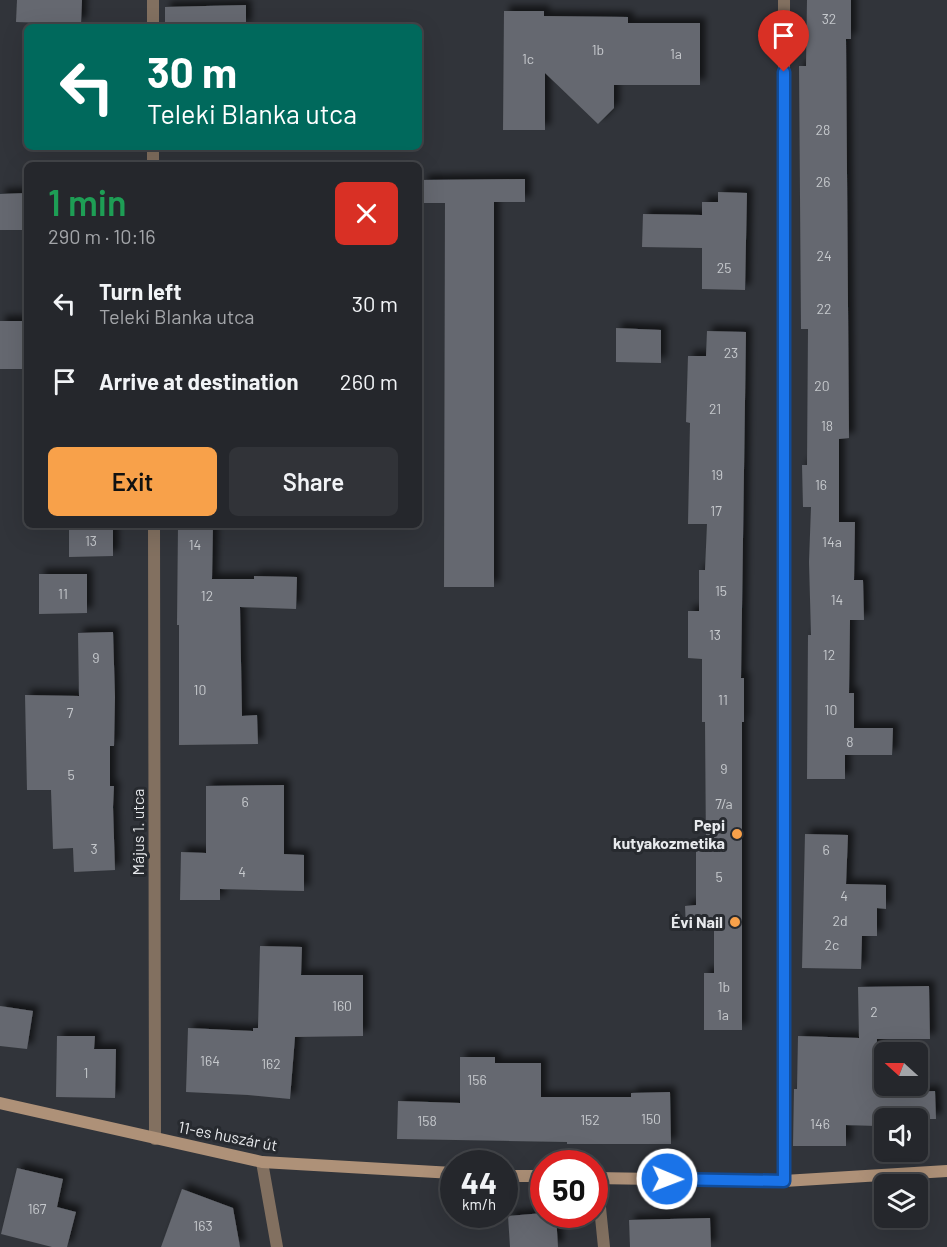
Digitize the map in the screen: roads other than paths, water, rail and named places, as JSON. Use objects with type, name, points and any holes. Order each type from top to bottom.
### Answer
[{"type":"main road","name":"11-es huszár út","points":[[0,1103],[262,1162],[440,1172]]},
{"type":"main road","points":[[608,1178],[784,1181],[947,1171]]},
{"type":"street","points":[[153,0],[153,24]]},
{"type":"street","points":[[784,0],[784,1181]]},
{"type":"street","name":"Május 1. utca","points":[[154,528],[155,1139]]},
{"type":"street","points":[[262,1162],[277,1247]]},
{"type":"street","points":[[602,1228],[604,1247]]},
{"type":"place","name":"Pepi kutyakozmetika","points":[[737,834]]},
{"type":"place","name":"Évi Nail","points":[[735,922]]}]
